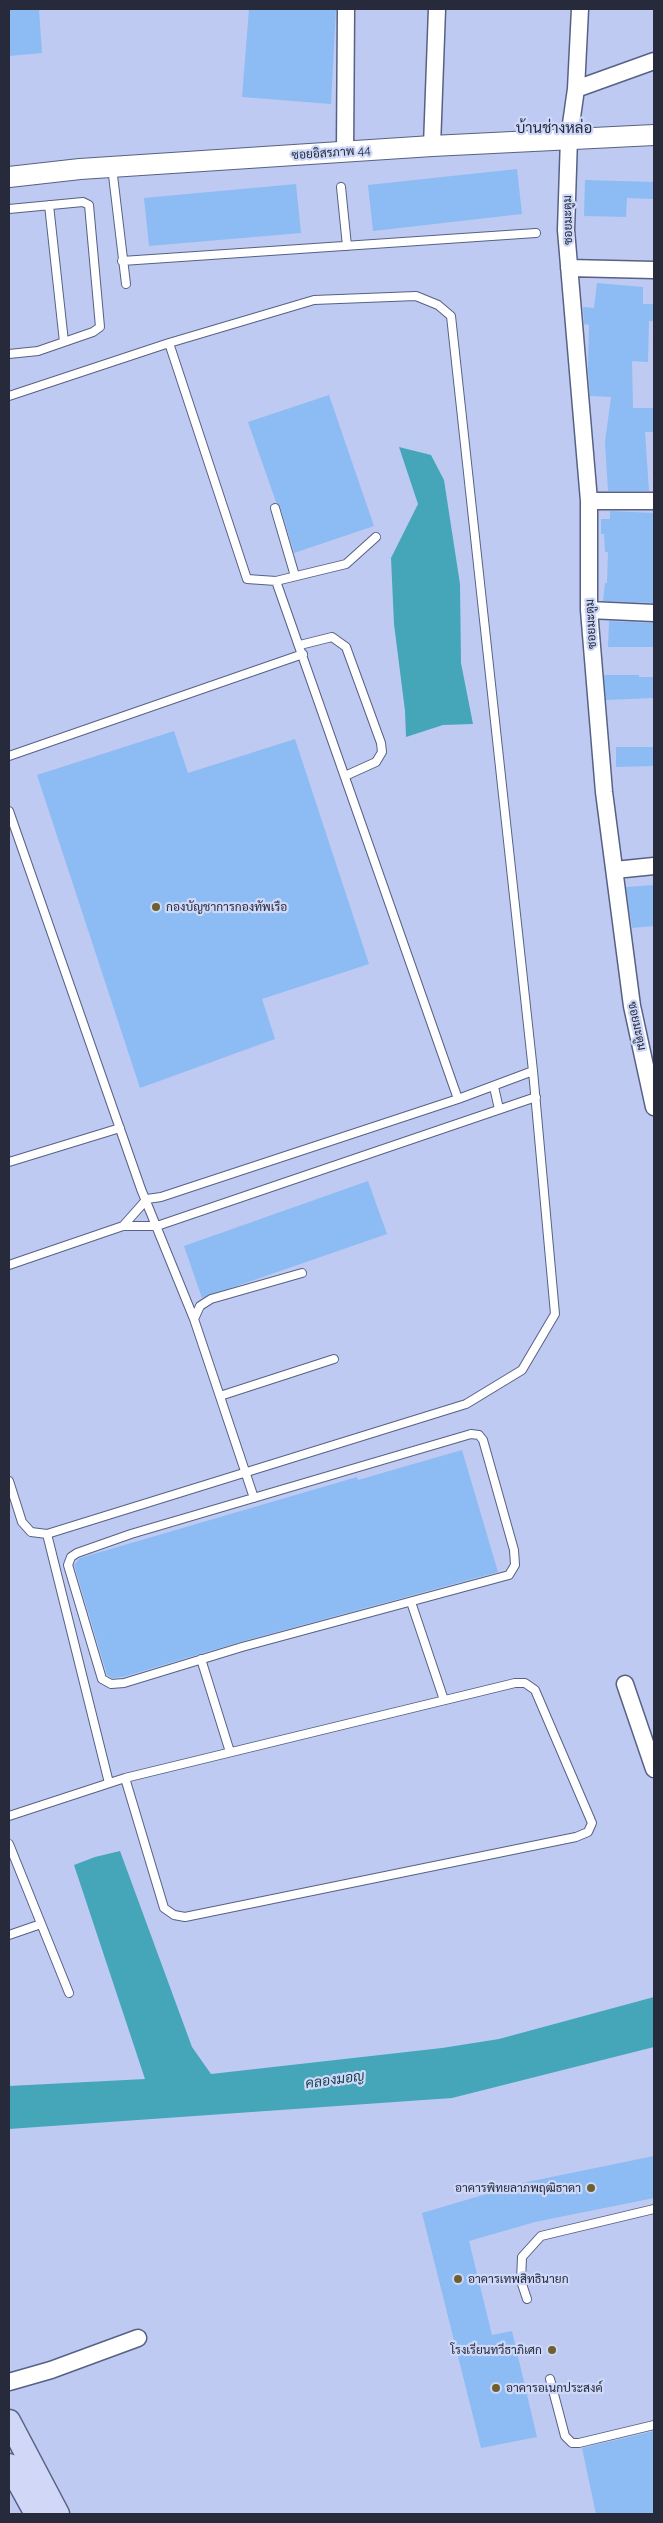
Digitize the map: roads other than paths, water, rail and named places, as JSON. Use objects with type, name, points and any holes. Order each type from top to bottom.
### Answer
[{"type":"main road","points":[[9,2421],[58,2514]]},
{"type":"main road","points":[[9,2464],[18,2488],[36,2514]]},
{"type":"street","points":[[345,152],[346,9]]},
{"type":"street","points":[[432,146],[437,9]]},
{"type":"street","name":"ซอยมะตูม","points":[[580,9],[576,89],[569,138],[566,230],[589,501],[589,610],[604,792],[632,1006],[654,1107]]},
{"type":"street","points":[[576,89],[654,61]]},
{"type":"street","name":"ซอยอิสรภาพ 44","points":[[9,178],[112,167],[432,146],[654,135]]},
{"type":"street","points":[[569,268],[654,270]]},
{"type":"street","points":[[589,501],[654,502]]},
{"type":"street","points":[[589,610],[654,613]]},
{"type":"street","points":[[615,870],[654,866]]},
{"type":"street","points":[[625,1684],[654,1770]]},
{"type":"street","points":[[9,2382],[51,2370],[138,2338]]},
{"type":"lane","points":[[112,167],[126,284]]},
{"type":"lane","points":[[341,187],[347,246]]},
{"type":"lane","points":[[9,209],[83,202],[91,208],[100,328],[38,351],[9,354]]},
{"type":"lane","points":[[49,205],[64,342]]},
{"type":"lane","points":[[122,261],[536,233]]},
{"type":"lane","points":[[9,396],[169,344],[314,300],[416,296],[438,305],[451,316],[536,1097],[555,1314],[522,1370],[466,1404],[246,1470],[47,1534],[31,1532],[22,1522],[9,1481]]},
{"type":"lane","points":[[169,344],[247,579],[276,581],[346,564],[376,537]]},
{"type":"lane","points":[[275,508],[295,576]]},
{"type":"lane","points":[[276,581],[458,1099]]},
{"type":"lane","points":[[300,645],[332,637],[346,647],[381,743],[382,752],[376,762],[346,776]]},
{"type":"lane","points":[[9,756],[303,654]]},
{"type":"lane","points":[[9,811],[141,1189],[147,1199],[194,1319],[254,1498]]},
{"type":"lane","points":[[122,1226],[147,1199],[161,1197],[458,1099],[533,1072]]},
{"type":"lane","points":[[494,1086],[499,1109]]},
{"type":"lane","points":[[9,1265],[122,1226],[157,1226],[536,1097]]},
{"type":"lane","points":[[9,1162],[120,1128]]},
{"type":"lane","points":[[194,1319],[200,1306],[212,1299],[302,1273]]},
{"type":"lane","points":[[220,1396],[334,1359]]},
{"type":"lane","points":[[471,1434],[479,1436],[483,1440],[486,1449],[514,1550],[515,1566],[509,1575],[411,1602],[201,1659],[124,1683],[106,1683],[102,1679],[68,1565],[70,1558],[76,1553],[131,1534],[471,1434]]},
{"type":"lane","points":[[47,1534],[109,1783]]},
{"type":"lane","points":[[411,1602],[444,1700]]},
{"type":"lane","points":[[201,1659],[230,1752]]},
{"type":"lane","points":[[9,1816],[125,1778],[515,1683],[525,1683],[534,1690],[592,1823],[588,1832],[576,1837],[185,1917],[174,1915],[164,1908],[125,1778]]},
{"type":"lane","points":[[9,1844],[69,1993]]},
{"type":"lane","points":[[9,1935],[41,1924]]},
{"type":"lane","points":[[527,2299],[521,2281],[522,2257],[541,2236],[654,2209]]},
{"type":"lane","points":[[550,2379],[564,2436],[572,2443],[579,2444],[654,2424]]},
{"type":"water","points":[[399,447],[431,455],[444,480],[460,584],[461,663],[473,724],[443,725],[406,737],[405,711],[394,624],[391,558],[418,504]]},
{"type":"water","name":"คลองมอญ","points":[[120,1851],[192,2047],[211,2074],[442,2048],[499,2039],[654,1997],[654,2047],[452,2098],[9,2129],[9,2086],[145,2079],[74,1865],[95,1857]]},
{"type":"place","name":"กองบัญชาการกองทัพเรือ","points":[[156,907]]},
{"type":"place","name":"อาคารพิทยลาภพฤฒิธาดา","points":[[591,2188]]},
{"type":"place","name":"อาคารเทพสิทธินายก","points":[[458,2279]]},
{"type":"place","name":"โรงเรียนทวีธาภิเศก","points":[[552,2350]]},
{"type":"place","name":"อาคารอเนกประสงค์","points":[[496,2388]]},
{"type":"district","name":"บ้านช่างหล่อ","points":[[554,128]]}]
